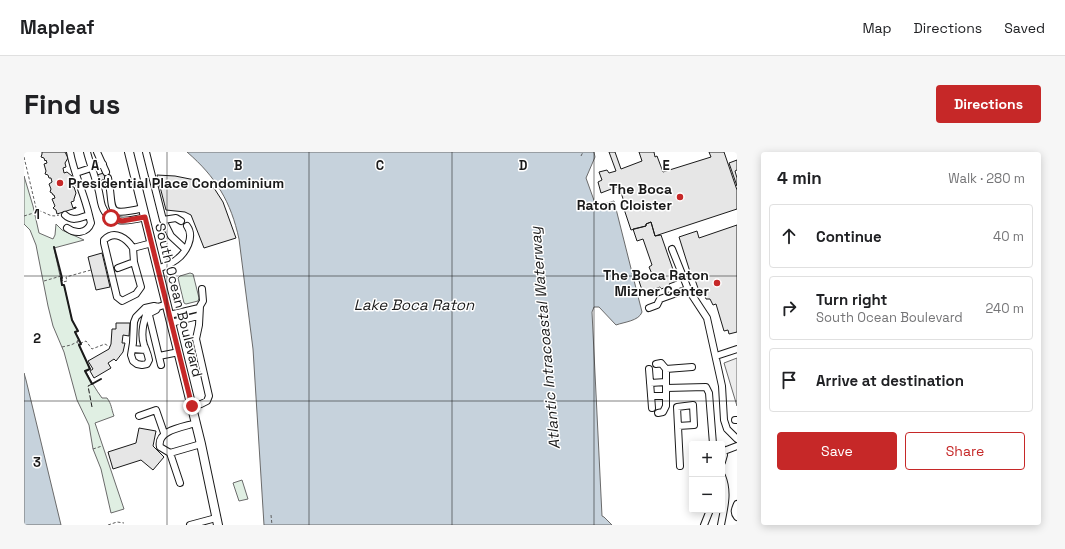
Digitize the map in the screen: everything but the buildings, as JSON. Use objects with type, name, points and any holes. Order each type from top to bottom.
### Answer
[{"type":"main road","name":"South Ocean Boulevard","points":[[129,152],[192,406],[217,521]]},
{"type":"street","points":[[67,228],[79,233],[87,230],[91,223],[86,201],[70,152]]},
{"type":"street","points":[[86,152],[104,211],[111,218],[122,221],[145,217]]},
{"type":"street","points":[[97,152],[107,175],[111,205],[113,209],[117,212],[127,212],[143,208]]},
{"type":"street","points":[[146,152],[163,220],[171,236],[185,249]]},
{"type":"street","points":[[76,173],[103,164]]},
{"type":"street","points":[[98,188],[109,187]]},
{"type":"street","points":[[64,215],[73,219],[89,215]]},
{"type":"street","points":[[163,220],[176,218],[181,221]]},
{"type":"street","points":[[158,269],[176,260],[185,249],[190,240],[191,232],[187,226]]},
{"type":"street","points":[[117,235],[123,237],[133,248],[134,262],[141,287],[136,294],[122,301],[118,297],[104,240],[107,237],[117,235]]},
{"type":"street","points":[[133,248],[152,243]]},
{"type":"street","points":[[672,249],[688,289],[707,318],[722,386],[724,420],[727,430],[737,439]]},
{"type":"street","points":[[118,268],[134,262]]},
{"type":"street","points":[[192,406],[207,401],[209,396],[196,339],[199,325],[199,308],[203,301],[202,289]]},
{"type":"street","points":[[650,308],[656,305],[660,299],[688,289]]},
{"type":"street","points":[[137,345],[134,322],[136,317],[145,313],[154,306],[158,307],[167,304]]},
{"type":"street","points":[[170,319],[199,308]]},
{"type":"street","points":[[137,345],[146,350],[149,360],[147,364],[137,364],[133,361],[131,355],[137,345],[144,322],[145,313]]},
{"type":"street","points":[[145,313],[161,365]]},
{"type":"street","points":[[170,319],[198,316]]},
{"type":"street","points":[[137,345],[146,350]]},
{"type":"street","points":[[716,356],[737,349]]},
{"type":"street","points":[[159,356],[179,352]]},
{"type":"street","points":[[656,364],[661,364],[666,369],[666,406],[663,412],[658,412]]},
{"type":"street","points":[[666,369],[692,368]]},
{"type":"street","points":[[649,369],[652,408]]},
{"type":"street","points":[[650,383],[706,387],[710,393],[711,441]]},
{"type":"street","points":[[651,396],[666,396]]},
{"type":"street","points":[[666,406],[677,407],[693,405],[694,425],[678,426]]},
{"type":"street","points":[[677,407],[680,466]]},
{"type":"street","points":[[139,416],[156,410],[164,433]]},
{"type":"street","points":[[180,483],[170,453],[160,447],[160,439],[164,433],[196,423]]},
{"type":"street","points":[[170,453],[201,444]]},
{"type":"street","points":[[725,449],[737,446]]},
{"type":"street","points":[[725,490],[725,499]]},
{"type":"street","points":[[737,504],[734,511],[737,517]]},
{"type":"street","points":[[704,525],[709,513]]},
{"type":"street","points":[[721,525],[723,513]]},
{"type":"street","points":[[190,525],[217,521]]},
{"type":"path","points":[[581,156],[583,152]]},
{"type":"path","points":[[24,157],[37,212]]},
{"type":"path","points":[[24,216],[41,211],[55,217],[64,215]]},
{"type":"path","points":[[44,281],[61,276],[63,282],[67,281],[66,277],[91,270]]},
{"type":"path","points":[[62,348],[79,341],[81,343],[86,341],[92,349],[104,344],[110,347]]},
{"type":"path","points":[[93,449],[102,446]]},
{"type":"path","points":[[271,515],[272,525]]},
{"type":"path","points":[[108,525],[117,522],[124,523]]},
{"type":"green space","points":[[24,176],[39,233],[53,239],[56,224],[62,230],[84,240],[54,248],[62,285],[64,285],[72,320],[78,331],[75,332],[79,339],[77,341],[90,369],[86,372],[102,398],[107,398],[109,400],[114,416],[95,423],[124,509],[111,513],[101,469],[93,449],[89,425],[77,400],[64,352],[53,326],[36,245],[30,230],[24,224]]},
{"type":"green space","points":[[190,273],[193,274],[199,298],[198,301],[186,304],[184,303],[178,278]]},
{"type":"green space","points":[[242,480],[248,499],[239,501],[233,483]]},
{"type":"shaded area","points":[[737,358],[737,406],[724,363]]},
{"type":"water","name":"Lake Boca Raton","points":[[187,152],[594,152],[595,157],[586,178],[596,206],[614,201],[642,312],[638,317],[631,321],[616,325],[599,307],[594,307],[592,312],[602,516],[612,525],[264,525],[253,349],[239,239],[232,213],[221,191],[206,171]]},
{"type":"water","points":[[24,373],[26,380],[61,525],[24,525]]},
{"type":"fence","points":[[92,384],[88,386],[92,407]]},
{"type":"wall","points":[[54,247],[62,278]]},
{"type":"wall","points":[[61,278],[72,320],[78,331],[75,332],[81,344],[79,345],[90,369],[85,371],[92,384],[101,379]]},
{"type":"place","name":"Presidential Place Condominium","points":[[60,183]]},
{"type":"place","name":"The Boca Raton Cloister","points":[[680,197]]},
{"type":"place","name":"The Boca Raton Mizner Center","points":[[717,283]]},
{"type":"route","points":[[111,218],[122,221],[130,221],[145,217],[192,406]]},
{"type":"water label","name":"Atlantic Intracoastal Waterway","points":[[545,338]]}]
